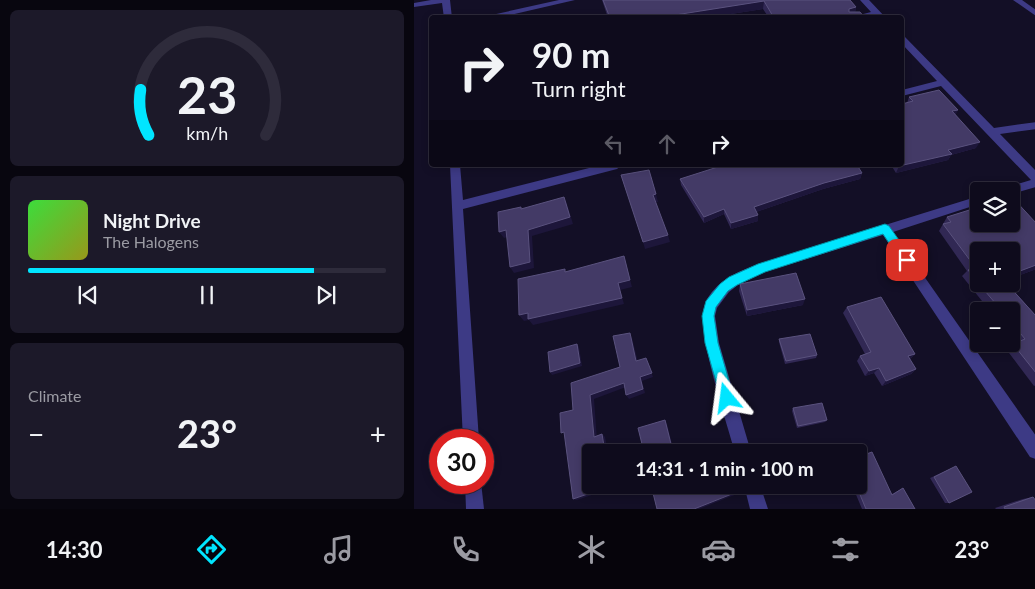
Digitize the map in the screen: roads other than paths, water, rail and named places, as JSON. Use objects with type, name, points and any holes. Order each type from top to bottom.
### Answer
[{"type":"street","points":[[414,5],[446,0],[448,15]]},
{"type":"street","points":[[497,15],[571,0]]},
{"type":"street","points":[[864,0],[879,15]]},
{"type":"street","points":[[1018,0],[1035,14]]},
{"type":"street","points":[[904,41],[942,83],[993,132],[1035,179]]},
{"type":"street","points":[[904,92],[942,83]]},
{"type":"street","points":[[993,132],[1035,125]]},
{"type":"street","points":[[454,167],[469,429]]},
{"type":"street","points":[[456,206],[609,167]]},
{"type":"street","points":[[1020,187],[1035,183]]},
{"type":"street","points":[[741,444],[712,343],[708,316],[717,295],[733,281],[762,268],[970,203]]},
{"type":"street","points":[[885,229],[1035,451]]},
{"type":"street","points":[[473,494],[474,509]]},
{"type":"street","points":[[755,494],[759,509]]}]
